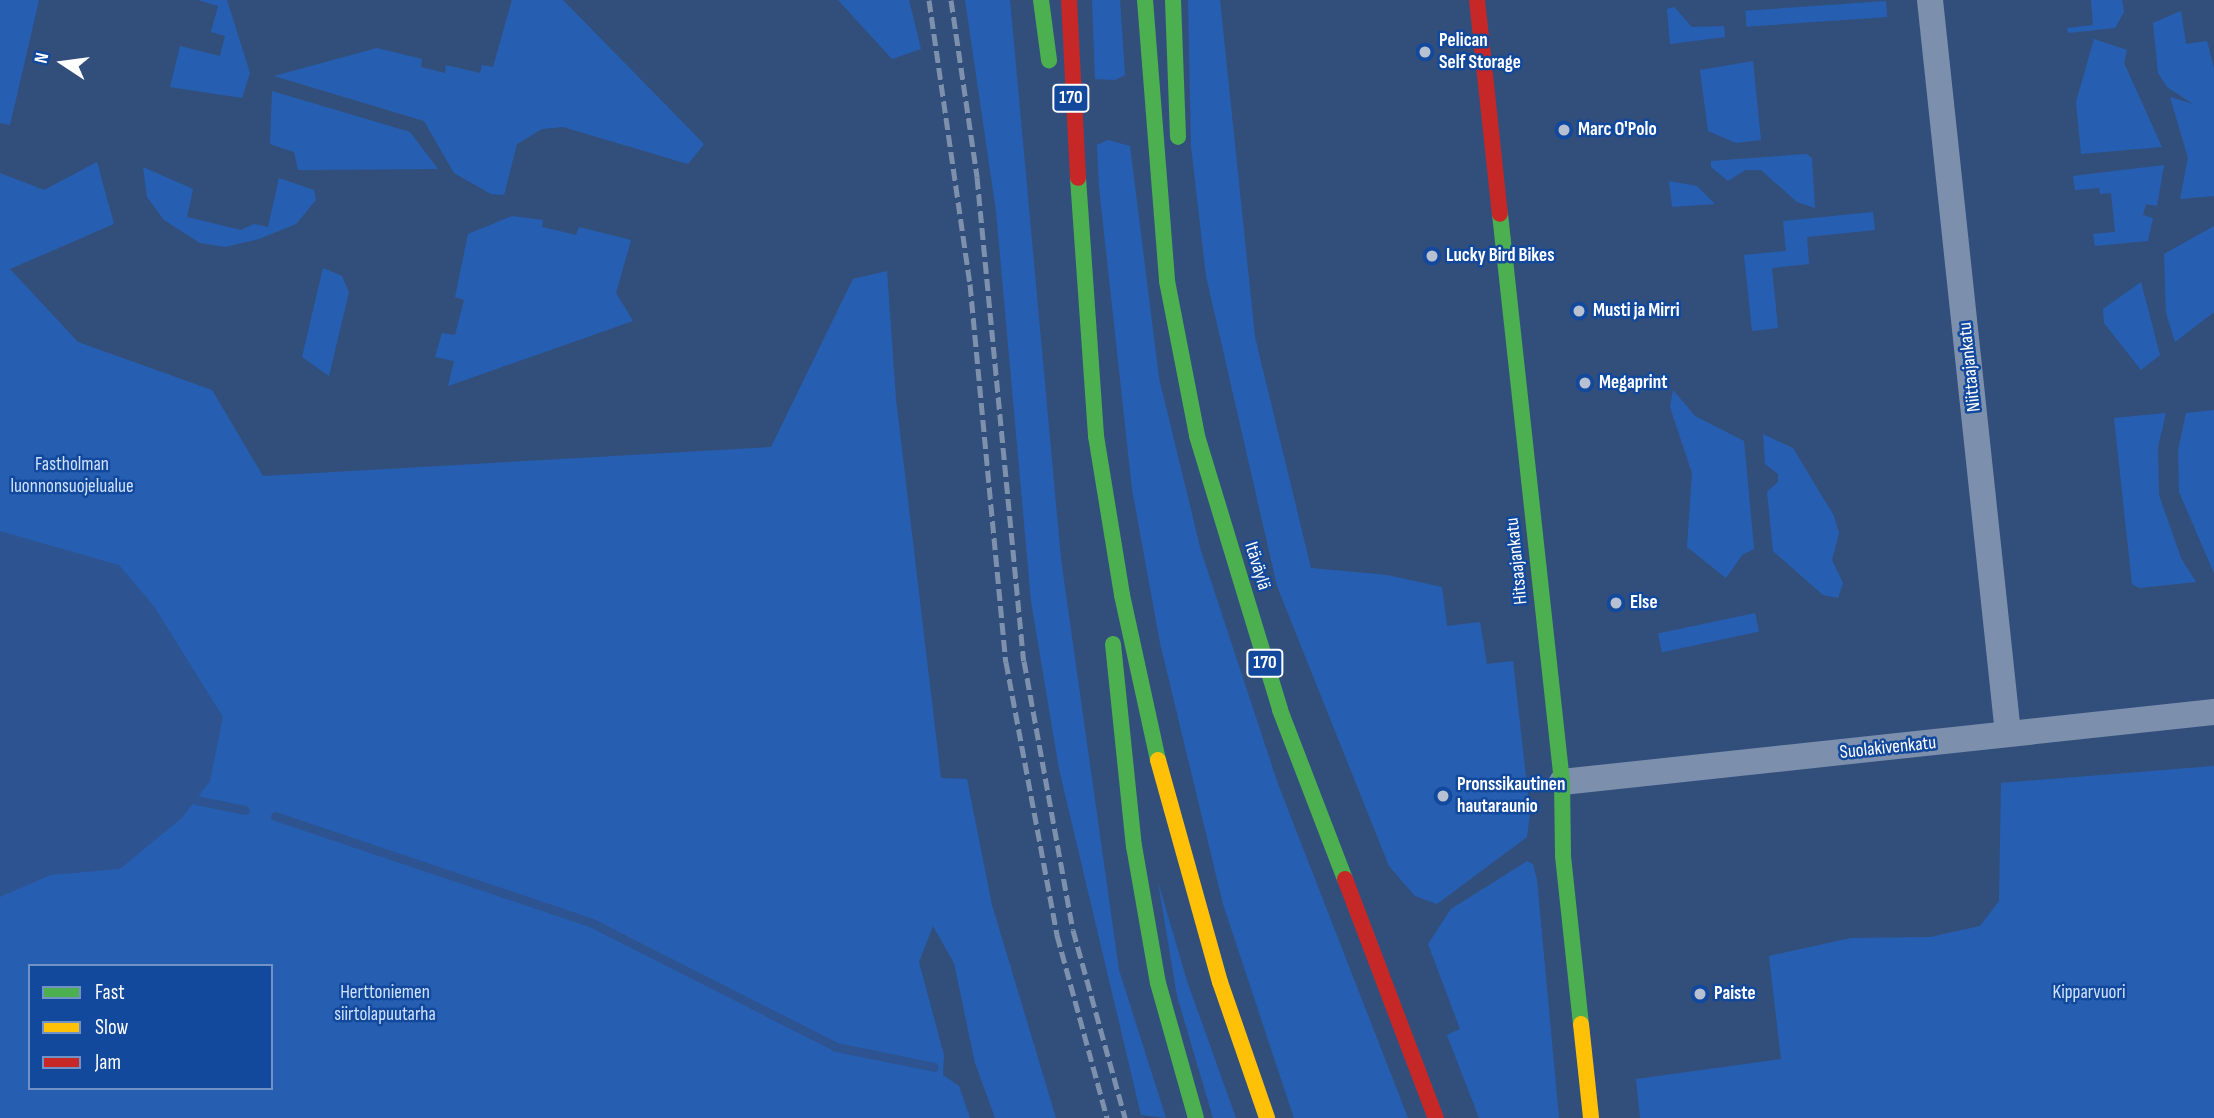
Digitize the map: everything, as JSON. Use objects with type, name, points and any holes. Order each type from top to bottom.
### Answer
[{"type":"main road","points":[[1041,0],[1076,196]]},
{"type":"main road","name":"170","points":[[1069,0],[1076,196],[1096,436],[1122,595],[1165,789],[1220,982],[1268,1118]]},
{"type":"main road","name":"Itäväylä","points":[[1145,0],[1167,281],[1197,436],[1280,710],[1436,1118]]},
{"type":"main road","points":[[1173,0],[1179,150]]},
{"type":"main road","name":"Hitsaajankatu","points":[[1477,0],[1562,782],[1563,856],[1591,1118]]},
{"type":"main road","points":[[1187,286],[1197,436]]},
{"type":"main road","points":[[1096,436],[1134,846],[1158,983],[1196,1118]]},
{"type":"street","name":"Niittaajankatu","points":[[1930,0],[2008,734]]},
{"type":"street","name":"Suolakivenkatu","points":[[1562,782],[2214,712]]},
{"type":"green space","points":[[0,0],[39,0],[10,125],[0,123]]},
{"type":"green space","points":[[198,0],[227,0],[250,73],[242,98],[170,87],[180,46],[220,56],[225,36],[211,32],[218,6]]},
{"type":"green space","points":[[512,0],[563,0],[704,144],[688,164],[563,127],[542,129],[517,144],[504,195],[491,194],[454,173],[424,121],[274,76],[377,48],[422,59],[421,67],[445,73],[446,65],[480,73],[482,65],[493,67]]},
{"type":"green space","points":[[838,0],[909,0],[921,49],[892,59]]},
{"type":"green space","points":[[965,0],[1010,0],[1061,559],[1119,970],[1166,1118],[1141,1115],[1059,769],[1031,601],[996,211]]},
{"type":"green space","points":[[1092,0],[1120,0],[1125,75],[1115,80],[1095,79]]},
{"type":"green space","points":[[1188,0],[1220,0],[1255,337],[1311,568],[1387,575],[1442,587],[1447,626],[1480,622],[1487,664],[1513,661],[1530,813],[1527,837],[1437,904],[1415,896],[1389,866],[1277,586],[1206,276],[1191,146]]},
{"type":"green space","points":[[2091,0],[2122,0],[2124,12],[2115,28],[2068,33],[2067,28],[2093,25]]},
{"type":"green space","points":[[1886,1],[1887,17],[1746,27],[1745,11]]},
{"type":"green space","points":[[1674,7],[1692,27],[1724,26],[1725,37],[1670,44],[1667,9]]},
{"type":"green space","points":[[2181,11],[2186,44],[2207,41],[2214,69],[2214,196],[2180,199],[2188,158],[2170,97],[2193,104],[2167,87],[2158,73],[2153,23]]},
{"type":"green space","points":[[2094,39],[2127,50],[2124,63],[2162,147],[2081,154],[2076,102]]},
{"type":"green space","points":[[1753,61],[1761,140],[1736,143],[1708,131],[1700,70]]},
{"type":"green space","points":[[272,91],[410,132],[438,169],[298,170],[294,152],[270,144]]},
{"type":"green space","points":[[1108,140],[1130,146],[1159,378],[1201,551],[1278,784],[1408,1118],[1294,1118],[1223,904],[1160,643],[1132,489],[1099,187],[1097,145]]},
{"type":"green space","points":[[1807,154],[1812,158],[1815,208],[1797,202],[1761,170],[1745,170],[1728,181],[1711,167],[1711,161]]},
{"type":"green space","points":[[97,162],[114,224],[10,269],[78,342],[212,390],[263,476],[771,447],[853,279],[887,271],[896,399],[941,778],[967,779],[992,905],[1056,1118],[995,1118],[975,1063],[954,963],[933,926],[919,962],[944,1055],[943,1075],[959,1086],[970,1118],[0,1118],[0,173],[44,190]]},
{"type":"green space","points":[[2164,165],[2157,206],[2146,204],[2143,215],[2153,218],[2148,241],[2095,246],[2093,234],[2115,232],[2111,193],[2100,194],[2099,188],[2075,190],[2073,176]]},
{"type":"green space","points":[[143,167],[193,189],[187,217],[241,230],[254,224],[268,227],[279,178],[314,190],[316,200],[296,224],[259,239],[225,247],[200,243],[164,220],[147,197]]},
{"type":"green space","points":[[1669,181],[1697,186],[1715,204],[1672,207]]},
{"type":"green space","points":[[1873,212],[1875,230],[1807,237],[1809,264],[1772,268],[1778,328],[1752,331],[1744,255],[1786,251],[1783,221]]},
{"type":"green space","points":[[512,216],[543,220],[542,227],[576,235],[579,227],[631,240],[616,293],[633,321],[448,386],[454,361],[435,357],[442,333],[455,335],[464,300],[455,297],[468,234]]},
{"type":"green space","points":[[2214,226],[2214,312],[2175,342],[2166,313],[2164,254]]},
{"type":"green space","points":[[323,268],[342,276],[349,292],[329,376],[302,357]]},
{"type":"green space","points":[[2141,282],[2160,355],[2141,370],[2104,323],[2103,309]]},
{"type":"green space","points":[[1673,390],[1695,416],[1744,441],[1754,549],[1742,555],[1726,578],[1687,547],[1692,473],[1670,407]]},
{"type":"green space","points":[[2214,410],[2214,573],[2179,492],[2178,450],[2186,413]]},
{"type":"green space","points":[[2166,413],[2158,447],[2159,495],[2181,558],[2196,582],[2139,588],[2132,584],[2114,418]]},
{"type":"green space","points":[[1763,434],[1793,448],[1834,516],[1839,533],[1832,560],[1843,583],[1838,598],[1823,595],[1773,551],[1767,492],[1778,482],[1778,474],[1765,464]]},
{"type":"green space","points":[[1755,613],[1759,632],[1662,652],[1658,634]]},
{"type":"green space","name":"Kipparvuori","points":[[2214,766],[2214,1118],[1640,1118],[1636,1079],[1781,1059],[1769,956],[1851,938],[1930,937],[1980,926],[1999,901],[2001,783]]},
{"type":"green space","points":[[1527,861],[1533,864],[1537,880],[1559,1118],[1479,1118],[1447,1035],[1460,1029],[1428,944],[1451,909]]},
{"type":"green space","points":[[1158,882],[1187,981],[1236,1118],[1213,1118],[1177,996]]},
{"type":"shaded area","points":[[0,531],[119,565],[154,606],[223,717],[210,781],[183,817],[120,869],[51,875],[0,897]]},
{"type":"waterway","points":[[196,800],[245,810]]},
{"type":"waterway","points":[[275,816],[590,922],[836,1047],[934,1067]]},
{"type":"railway","points":[[929,0],[970,284],[1006,662],[1057,935],[1107,1118]]},
{"type":"railway","points":[[951,0],[977,177],[1024,661],[1073,930],[1125,1118]]},
{"type":"traffic: fast","points":[[1041,0],[1049,60]]},
{"type":"traffic: fast","points":[[1145,0],[1167,281],[1197,436],[1280,710],[1345,879]]},
{"type":"traffic: fast","points":[[1173,0],[1178,137]]},
{"type":"traffic: fast","points":[[1078,178],[1096,436],[1122,595],[1158,760]]},
{"type":"traffic: fast","points":[[1500,214],[1562,782],[1563,856],[1581,1024]]},
{"type":"traffic: fast","points":[[1113,644],[1134,846],[1158,983],[1196,1118]]},
{"type":"traffic: slow","points":[[1158,760],[1220,982],[1267,1118]]},
{"type":"traffic: slow","points":[[1581,1024],[1591,1118]]},
{"type":"traffic: jam","points":[[1069,0],[1078,178]]},
{"type":"traffic: jam","points":[[1477,0],[1500,214]]},
{"type":"traffic: jam","points":[[1345,879],[1436,1118]]},
{"type":"place","name":"Pelican Self Storage","points":[[1425,52]]},
{"type":"place","name":"Marc O'Polo","points":[[1564,130]]},
{"type":"place","name":"Lucky Bird Bikes","points":[[1432,256]]},
{"type":"place","name":"Musti ja Mirri","points":[[1579,311]]},
{"type":"place","name":"Megaprint","points":[[1585,383]]},
{"type":"place","name":"Else","points":[[1616,603]]},
{"type":"place","name":"Pronssikautinen hautaraunio","points":[[1443,796]]},
{"type":"place","name":"Paiste","points":[[1700,994]]},
{"type":"park label","name":"Fastholman luonnonsuojelualue","points":[[72,476]]},
{"type":"park label","name":"Herttoniemen siirtolapuutarha","points":[[385,1004]]}]
